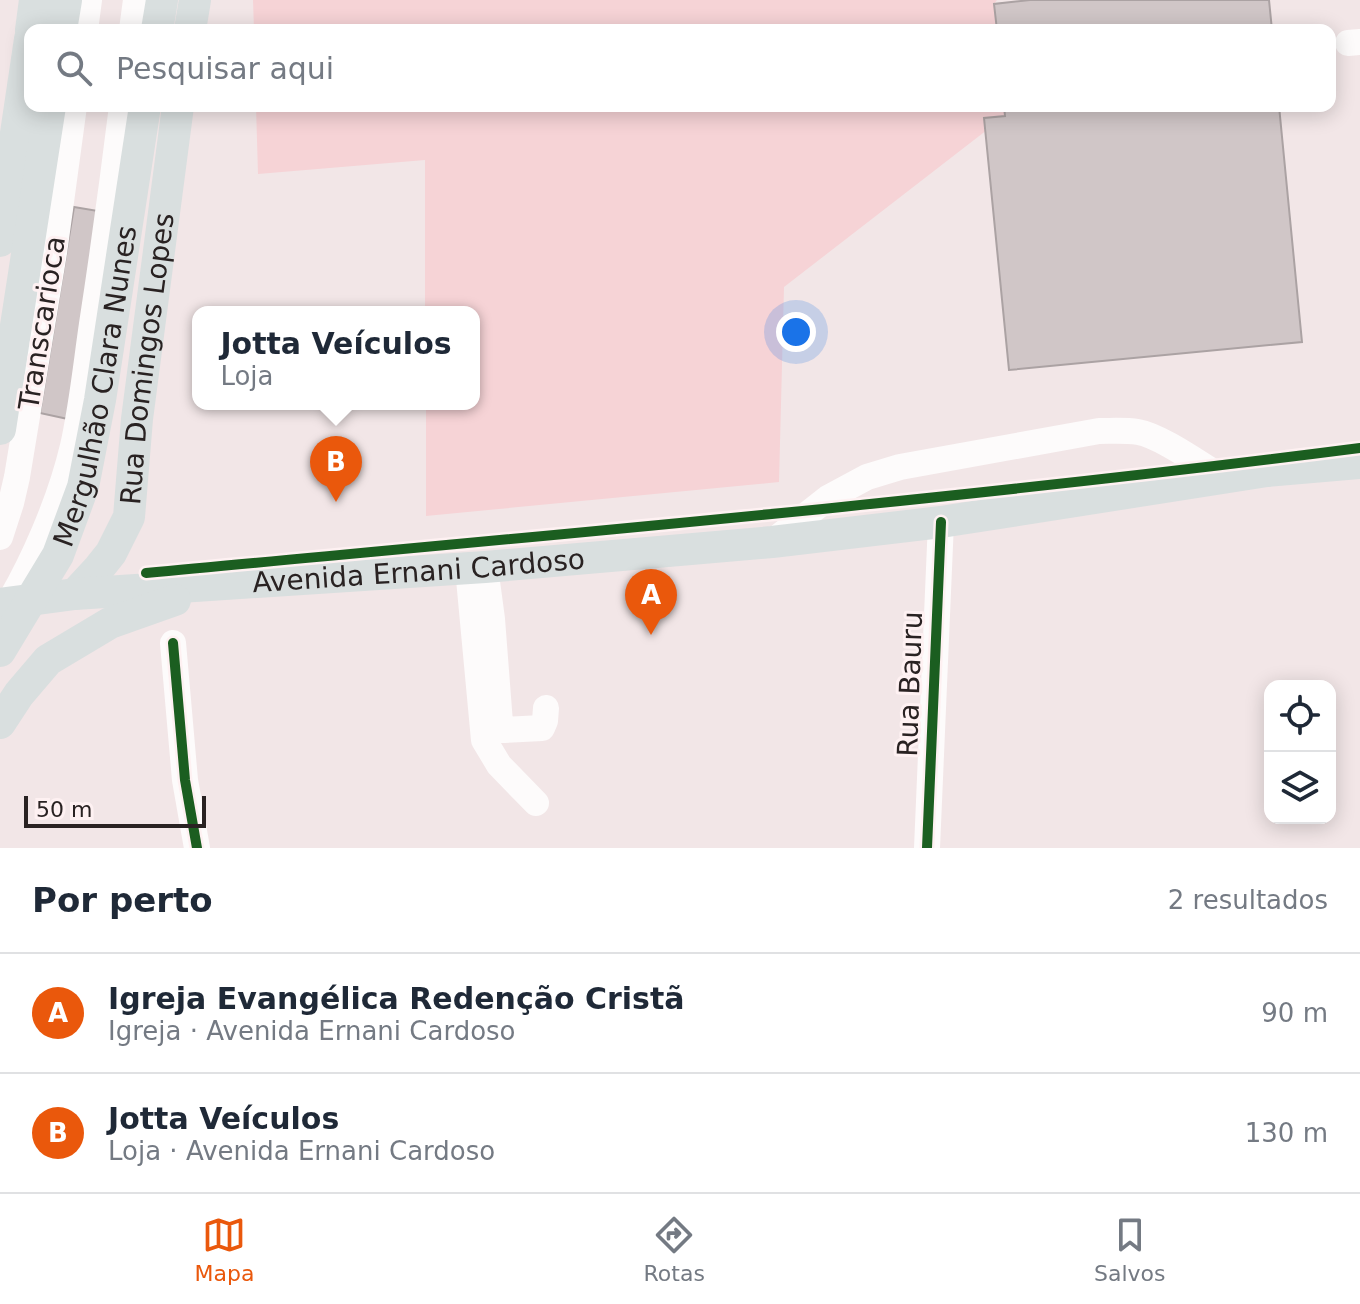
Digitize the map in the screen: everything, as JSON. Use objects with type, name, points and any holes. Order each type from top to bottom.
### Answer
[{"type":"main road","points":[[32,24],[35,0]]},
{"type":"main road","points":[[62,24],[66,0]]},
{"type":"main road","points":[[158,24],[162,0]]},
{"type":"main road","points":[[191,24],[195,0]]},
{"type":"main road","points":[[0,241],[9,128],[24,64]]},
{"type":"main road","points":[[0,429],[49,112]]},
{"type":"main road","name":"Mergulhão Clara Nunes","points":[[0,651],[58,555],[83,487],[100,400],[144,112]]},
{"type":"main road","name":"Rua Domingos Lopes","points":[[70,595],[111,553],[129,517],[137,419],[177,112]]},
{"type":"main road","name":"Avenida Ernani Cardoso","points":[[0,604],[70,595],[477,568],[772,542],[941,522],[1267,471],[1360,463]]},
{"type":"main road","points":[[0,723],[35,673],[60,652],[110,623],[220,586]]},
{"type":"street","points":[[86,24],[89,0]]},
{"type":"street","points":[[133,24],[136,0]]},
{"type":"street","name":"Transcarioca","points":[[0,537],[17,477],[54,253],[73,112]]},
{"type":"street","name":"Transcarioca","points":[[0,617],[19,586],[42,535],[73,446],[121,112]]},
{"type":"street","points":[[772,542],[828,498],[867,477],[915,464],[1099,431],[1140,432],[1154,437],[1223,478]]},
{"type":"street","name":"Rua Bauru","points":[[927,848],[941,522]]},
{"type":"street","points":[[477,568],[492,619],[500,723],[504,730],[542,728],[546,708]]},
{"type":"street","points":[[477,568],[484,740],[499,765],[536,803]]},
{"type":"street","points":[[173,643],[185,780],[197,848]]},
{"type":"shaded area","points":[[253,0],[997,0],[994,4],[996,24],[254,24]]},
{"type":"shaded area","points":[[256,112],[1005,112],[1005,116],[784,287],[779,482],[426,516],[426,410],[480,410],[480,306],[425,306],[425,160],[258,174]]},
{"type":"building","points":[[1030,0],[1269,0],[1271,24],[996,24],[994,4]]},
{"type":"building","points":[[1005,112],[1280,112],[1302,342],[1009,370],[984,118],[1005,116]]},
{"type":"building","points":[[74,207],[104,212],[77,421],[40,413]]},
{"type":"cycle path","points":[[146,573],[905,500],[1360,448]]},
{"type":"cycle path","points":[[927,848],[941,522]]},
{"type":"cycle path","points":[[173,643],[185,780],[197,848]]},
{"type":"place","name":"Jotta Veículos","points":[[336,502]]},
{"type":"place","name":"Igreja Evangélica Redenção Cristã","points":[[651,635]]}]
